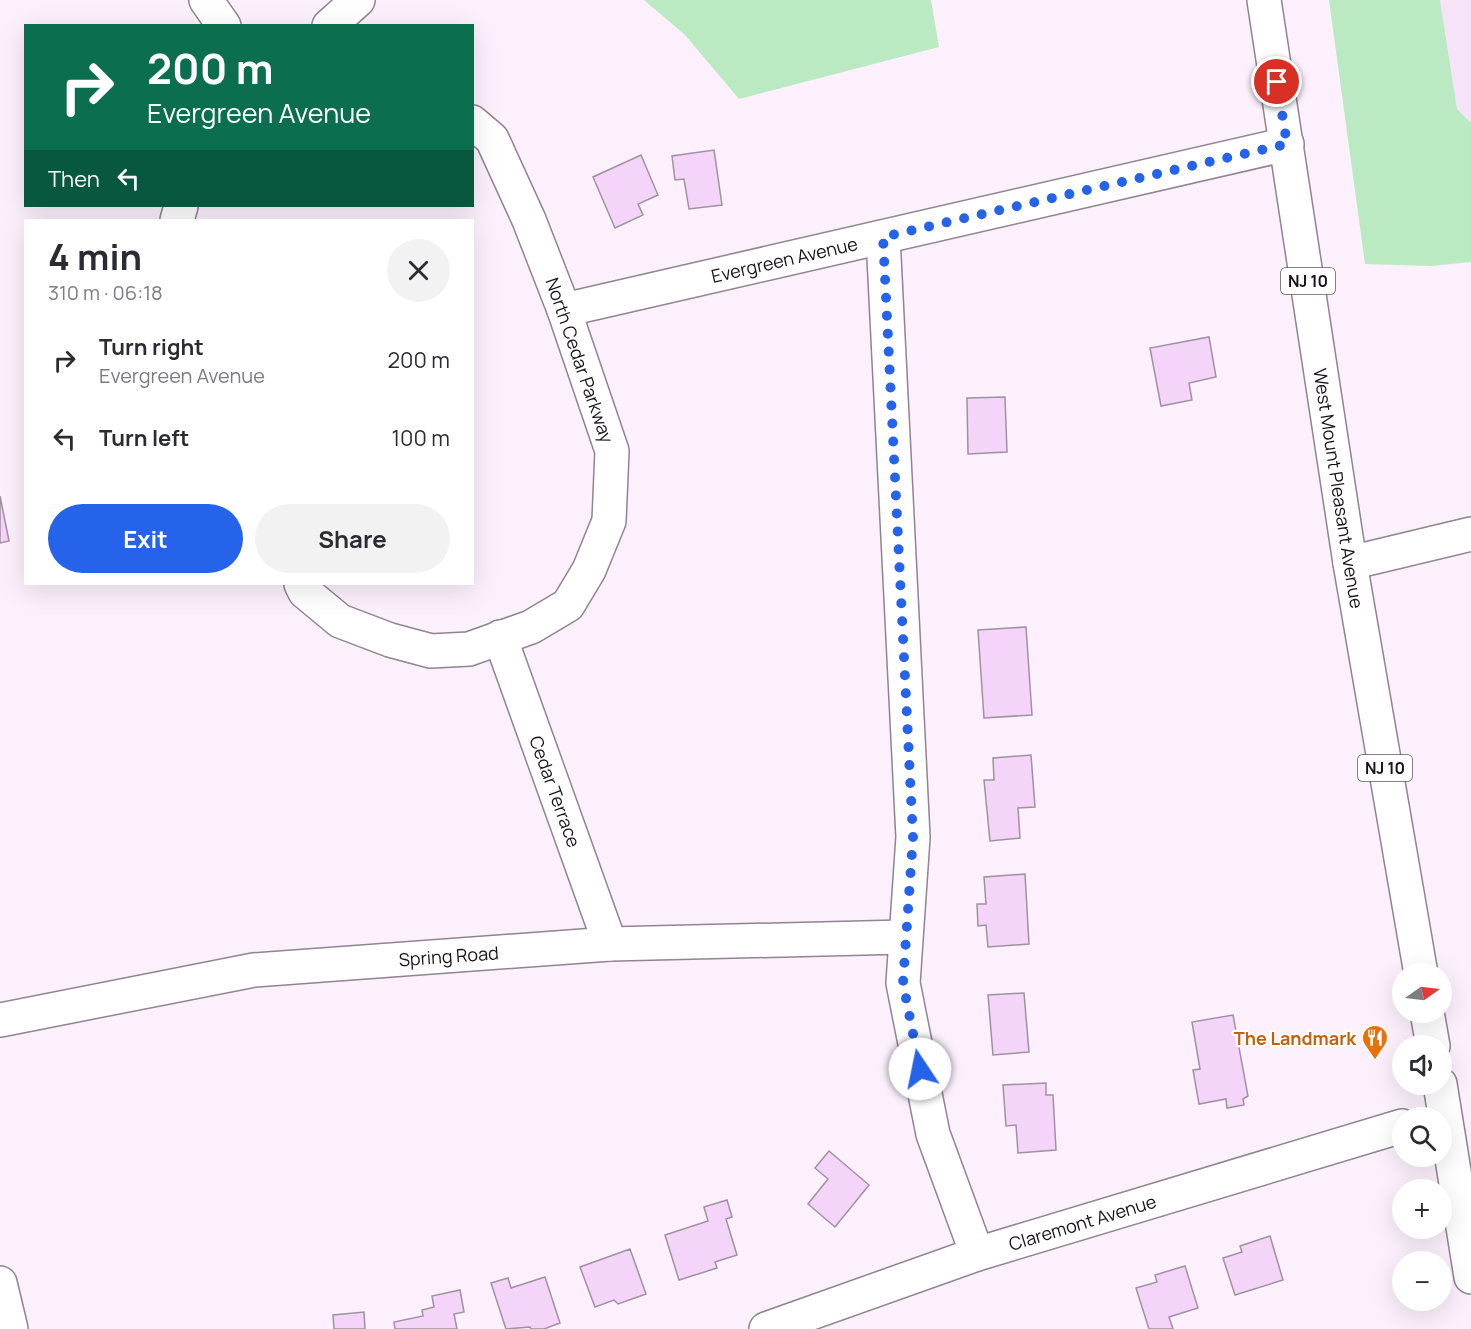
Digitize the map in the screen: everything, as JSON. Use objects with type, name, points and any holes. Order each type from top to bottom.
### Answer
[{"type":"street","points":[[206,0],[223,24]]},
{"type":"street","points":[[331,24],[358,0]]},
{"type":"street","name":"West Mount Pleasant Avenue","points":[[1264,0],[1350,563],[1419,963]]},
{"type":"street","name":"North Cedar Parkway","points":[[302,585],[305,592],[340,621],[431,651],[470,649],[531,627],[568,604],[589,570],[609,520],[612,451],[564,310],[529,220],[492,139],[474,124]]},
{"type":"street","name":"Evergreen Avenue","points":[[564,310],[1287,144]]},
{"type":"street","points":[[883,237],[913,837],[904,937],[903,983],[933,1134],[977,1254]]},
{"type":"street","points":[[1350,563],[1471,534]]},
{"type":"street","name":"Cedar Terrace","points":[[500,637],[610,944]]},
{"type":"street","name":"Spring Road","points":[[0,1020],[254,970],[610,944],[904,937]]},
{"type":"street","points":[[1438,1105],[1464,1194],[1471,1277]]},
{"type":"street","name":"Claremont Avenue","points":[[766,1329],[977,1254],[1392,1129]]},
{"type":"street","points":[[0,1283],[11,1329]]},
{"type":"shaded area","points":[[1440,0],[1471,0],[1471,123],[1457,109]]},
{"type":"green space","points":[[644,0],[931,0],[939,47],[739,99],[685,35]]},
{"type":"green space","points":[[1329,0],[1440,0],[1457,109],[1471,123],[1471,262],[1431,266],[1365,264]]},
{"type":"building","points":[[714,150],[722,205],[689,209],[684,179],[675,180],[672,156]]},
{"type":"building","points":[[641,155],[658,195],[638,204],[643,215],[615,228],[593,177]]},
{"type":"building","points":[[1209,337],[1216,377],[1189,383],[1192,400],[1161,406],[1150,348]]},
{"type":"building","points":[[1005,397],[1007,452],[968,454],[967,398]]},
{"type":"building","points":[[0,496],[9,541],[0,543]]},
{"type":"building","points":[[1026,627],[1032,715],[984,718],[978,630]]},
{"type":"building","points":[[1031,755],[1035,807],[1018,808],[1020,838],[990,841],[984,780],[994,780],[993,758]]},
{"type":"building","points":[[1025,874],[1029,944],[988,947],[986,925],[978,926],[977,904],[986,904],[984,877]]},
{"type":"building","points":[[1024,993],[1029,1052],[993,1055],[988,995]]},
{"type":"building","points":[[1233,1015],[1248,1096],[1243,1099],[1244,1105],[1227,1108],[1226,1099],[1199,1104],[1193,1070],[1200,1069],[1192,1022]]},
{"type":"building","points":[[1046,1083],[1046,1095],[1053,1095],[1056,1150],[1018,1153],[1016,1125],[1006,1126],[1003,1085]]},
{"type":"building","points":[[829,1151],[869,1185],[835,1227],[808,1204],[828,1179],[815,1168]]},
{"type":"building","points":[[727,1200],[732,1217],[726,1219],[737,1255],[715,1262],[717,1268],[679,1280],[665,1235],[708,1221],[704,1207]]},
{"type":"building","points":[[1270,1236],[1283,1280],[1235,1295],[1223,1258],[1242,1252],[1240,1246]]},
{"type":"building","points":[[630,1249],[646,1294],[618,1304],[614,1300],[595,1307],[580,1267]]},
{"type":"building","points":[[1185,1266],[1198,1308],[1169,1317],[1173,1329],[1149,1329],[1136,1288],[1157,1282],[1155,1275]]},
{"type":"building","points":[[545,1277],[560,1323],[544,1329],[531,1329],[530,1327],[506,1329],[491,1283],[508,1278],[511,1288]]},
{"type":"building","points":[[460,1290],[464,1312],[454,1314],[457,1329],[395,1329],[394,1322],[423,1316],[422,1310],[434,1307],[432,1296]]},
{"type":"building","points":[[364,1312],[365,1329],[334,1329],[333,1315]]},
{"type":"place","name":"The Landmark","points":[[1375,1061]]},
{"type":"route","points":[[920,1069],[903,983],[904,937],[913,837],[883,237],[1287,144],[1277,82]]}]
